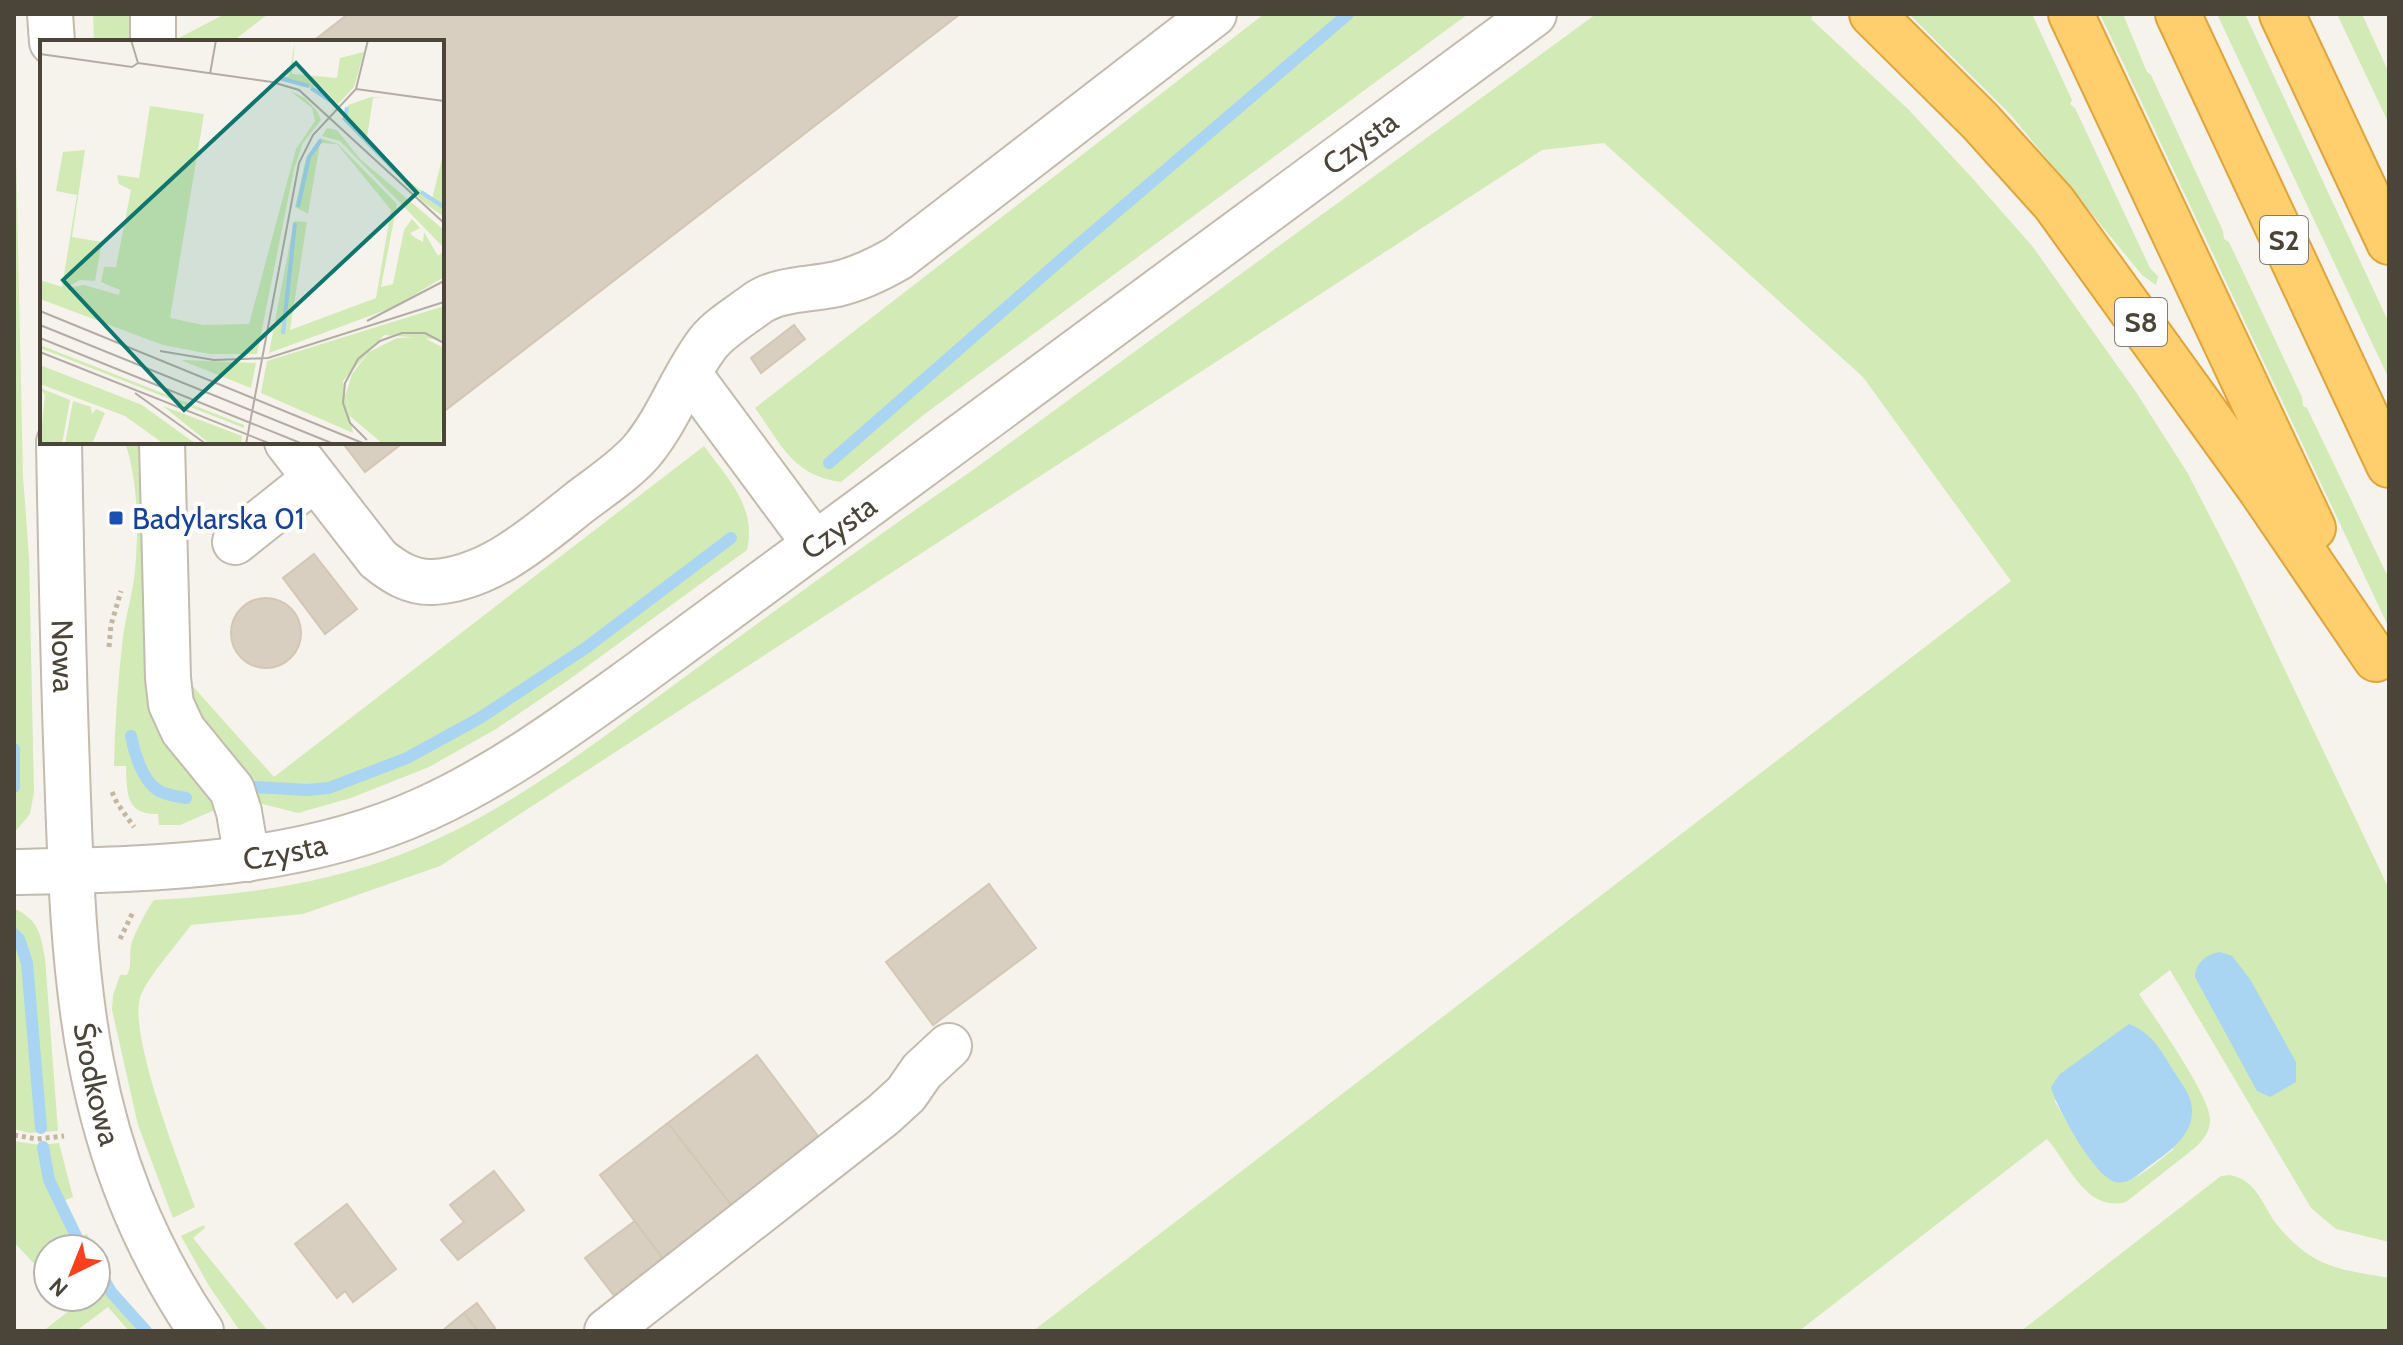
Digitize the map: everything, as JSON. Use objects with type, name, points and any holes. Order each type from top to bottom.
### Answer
[{"type":"highway","name":"S8","points":[[1872,14],[1980,121],[2054,203],[2261,490],[2382,672]]},
{"type":"highway","points":[[2071,14],[2382,672]]},
{"type":"highway","name":"S2","points":[[2178,14],[2389,465]]},
{"type":"highway","points":[[2282,14],[2389,242]]},
{"type":"street","points":[[50,14],[52,40]]},
{"type":"street","points":[[153,14],[153,40]]},
{"type":"street","points":[[288,444],[378,559],[395,573],[432,582],[468,574],[507,557],[620,472],[657,432],[710,340],[758,302],[771,296],[838,284],[863,276],[898,258],[1214,14]]},
{"type":"street","name":"Czysta","points":[[69,871],[247,859],[316,846],[370,831],[425,809],[468,786],[563,728],[1534,14]]},
{"type":"street","points":[[689,374],[815,544]]},
{"type":"street","name":"Nowa","points":[[59,444],[69,871]]},
{"type":"street","points":[[162,444],[171,704],[192,742],[232,790],[247,859]]},
{"type":"street","points":[[235,542],[314,479]]},
{"type":"street","points":[[14,872],[69,871]]},
{"type":"street","name":"Środkowa","points":[[69,871],[82,1019],[105,1127],[121,1179],[142,1229],[201,1331]]},
{"type":"street","points":[[607,1331],[883,1115],[949,1046]]},
{"type":"path","points":[[120,941],[135,907]]},
{"type":"path","points":[[14,1135],[37,1139],[65,1136]]},
{"type":"green space","points":[[93,14],[142,14],[143,40],[94,40]]},
{"type":"green space","points":[[225,14],[268,14],[235,40],[175,40]]},
{"type":"green space","points":[[1264,14],[1468,14],[926,413],[841,482],[811,473],[790,456],[755,408]]},
{"type":"green space","points":[[1596,14],[1813,14],[1811,19],[1908,109],[2033,247],[2136,392],[2187,472],[2236,567],[2389,889],[2389,1242],[2336,1229],[2311,1208],[2170,970],[2139,994],[2180,1057],[2208,1109],[2209,1128],[2196,1147],[2126,1202],[2112,1203],[2089,1193],[2047,1139],[1799,1331],[1033,1331],[2011,581],[1863,377],[1604,143],[1542,150],[440,866],[303,914],[191,925],[145,988],[138,1013],[157,1100],[195,1207],[173,1218],[138,1125],[112,1010],[120,975],[127,975],[129,971],[133,938],[154,900],[280,887],[341,874],[402,854],[476,820],[579,754]],"holes":[[[2054,1100],[2174,1149],[2139,1175],[2127,1181],[2117,1181],[2106,1175],[2085,1151]]]},
{"type":"green space","points":[[1909,14],[2032,14],[2072,100],[2070,104],[2075,108],[2150,268],[2158,276],[2156,285],[2142,275],[2010,114]]},
{"type":"green space","points":[[2100,14],[2123,14],[2224,239],[2229,242],[2302,397],[2303,406],[2307,408],[2389,579],[2389,628]]},
{"type":"green space","points":[[2217,14],[2245,14],[2389,323],[2389,379]]},
{"type":"green space","points":[[2337,14],[2362,14],[2389,73],[2389,124]]},
{"type":"green space","points":[[14,60],[34,792],[30,814],[14,833]]},
{"type":"green space","points":[[126,444],[152,444],[157,682],[211,781],[217,809],[180,825],[159,825],[158,814],[139,811],[130,800],[126,766],[114,766],[121,653],[134,579],[137,538],[135,489]]},
{"type":"green space","points":[[704,446],[731,482],[744,507],[748,520],[747,550],[567,681],[496,729],[429,767],[351,798],[298,813],[259,803],[191,718],[189,682],[274,777]]},
{"type":"green space","points":[[14,908],[29,918],[40,934],[45,958],[58,1131],[29,1133],[14,1129]]},
{"type":"green space","points":[[14,1141],[40,1145],[59,1143],[73,1197],[63,1201],[77,1233],[32,1233],[32,1262],[14,1242]]},
{"type":"green space","points":[[2230,1175],[2252,1187],[2279,1227],[2311,1256],[2339,1268],[2389,1278],[2389,1331],[2021,1331],[2221,1176]]},
{"type":"green space","points":[[204,1225],[205,1228],[193,1238],[268,1331],[240,1331],[209,1286],[181,1236]]},
{"type":"green space","points":[[112,1282],[153,1331],[129,1331],[112,1312]]},
{"type":"green space","points":[[66,1313],[100,1313],[76,1331],[43,1331]]},
{"type":"water","points":[[2220,952],[2232,956],[2250,979],[2296,1062],[2296,1082],[2270,1097],[2257,1091],[2195,977],[2197,967],[2203,960]]},
{"type":"water","points":[[2129,1024],[2149,1036],[2158,1047],[2186,1091],[2192,1111],[2187,1131],[2174,1147],[2133,1178],[2120,1183],[2107,1178],[2088,1155],[2068,1125],[2051,1087],[2060,1074]]},
{"type":"building","points":[[348,14],[960,14],[444,411],[444,40],[315,40]]},
{"type":"building","points":[[794,325],[805,339],[761,373],[751,358]]},
{"type":"building","points":[[344,444],[401,444],[365,472]]},
{"type":"building","points":[[314,554],[357,609],[325,634],[283,578]]},
{"type":"building","points":[[266,598],[291,608],[301,633],[291,658],[266,668],[241,658],[231,633],[241,608]]},
{"type":"building","points":[[989,884],[1036,948],[933,1025],[886,962]]},
{"type":"building","points":[[757,1055],[824,1144],[736,1211],[668,1123]]},
{"type":"building","points":[[668,1123],[736,1211],[667,1264],[600,1175]]},
{"type":"building","points":[[494,1171],[524,1210],[458,1260],[441,1240],[464,1222],[450,1205]]},
{"type":"building","points":[[347,1204],[396,1269],[353,1302],[345,1291],[337,1298],[295,1244]]},
{"type":"building","points":[[635,1221],[667,1264],[619,1302],[585,1258]]},
{"type":"building","points":[[477,1303],[495,1328],[491,1331],[478,1331],[464,1313]]},
{"type":"building","points":[[464,1313],[478,1331],[442,1331]]},
{"type":"waterway","points":[[829,463],[1348,14]]},
{"type":"waterway","points":[[254,787],[329,788],[407,758],[480,718],[587,647],[731,538]]},
{"type":"waterway","points":[[131,736],[139,764],[150,784],[162,792],[186,798]]},
{"type":"waterway","points":[[14,749],[14,787]]},
{"type":"waterway","points":[[14,934],[19,939],[27,963],[41,1128]]},
{"type":"waterway","points":[[43,1147],[49,1180],[75,1233]]},
{"type":"waterway","points":[[112,1293],[146,1331]]},
{"type":"place","name":"Badylarska 01","points":[[116,518]]}]
